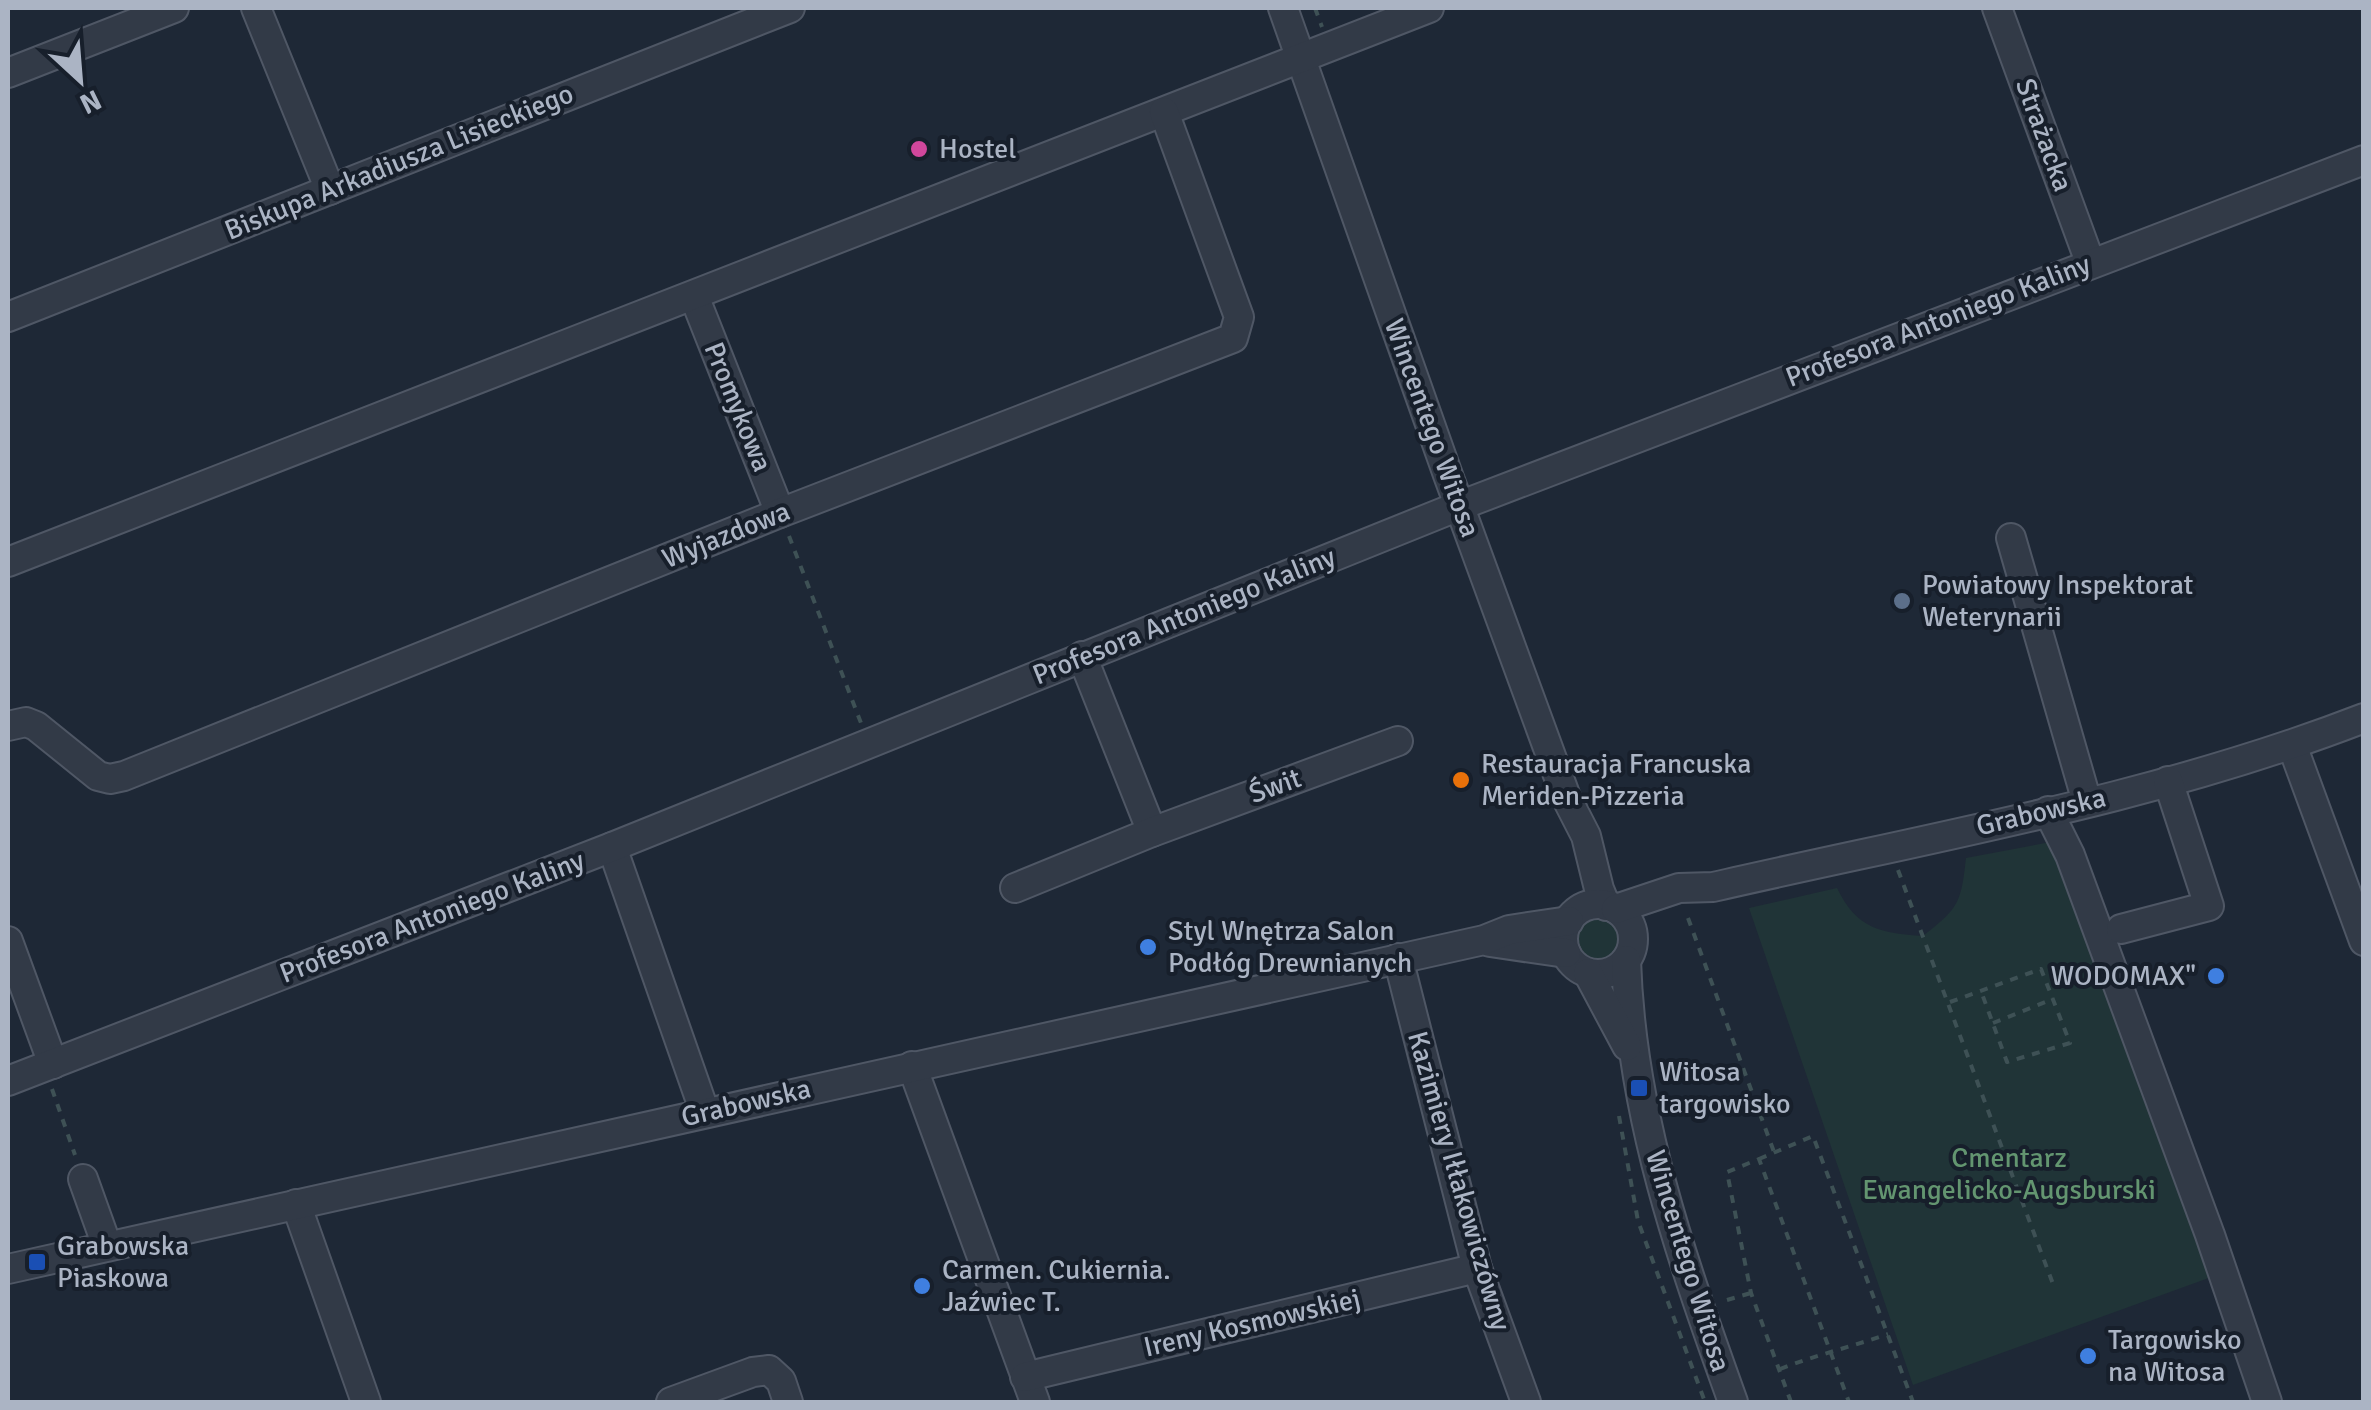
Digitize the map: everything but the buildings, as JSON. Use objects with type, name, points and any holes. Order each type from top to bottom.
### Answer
[{"type":"street","points":[[8,74],[174,8]]},
{"type":"street","points":[[256,8],[330,190]]},
{"type":"street","name":"Biskupa Arkadiusza Lisieckiego","points":[[8,317],[790,8]]},
{"type":"street","name":"Wincentego Witosa","points":[[1283,8],[1459,506],[1566,797],[1586,836],[1599,889],[1618,915]]},
{"type":"street","points":[[8,562],[1430,8]]},
{"type":"street","name":"Strażacka","points":[[1996,8],[2090,262]]},
{"type":"street","name":"Wyjazdowa","points":[[8,726],[26,722],[36,726],[98,776],[124,776],[780,513],[1233,338],[1239,317],[1164,112]]},
{"type":"street","name":"Profesora Antoniego Kaliny","points":[[8,1081],[612,847],[1459,506],[2364,160]]},
{"type":"street","name":"Promykowa","points":[[694,296],[780,513]]},
{"type":"street","points":[[2012,538],[2087,802]]},
{"type":"street","points":[[1082,656],[1152,832]]},
{"type":"street","name":"Grabowska","points":[[1618,915],[1679,888],[1713,887],[2168,781],[2292,746],[2364,718]]},
{"type":"street","name":"Świt","points":[[1015,888],[1152,832],[1398,741]]},
{"type":"street","points":[[2292,746],[2364,941]]},
{"type":"street","points":[[2121,929],[2209,906],[2168,781]]},
{"type":"street","name":"Wincentego Witosa","points":[[1566,797],[1573,916]]},
{"type":"street","points":[[2048,811],[2070,855],[2210,1234],[2267,1402]]},
{"type":"street","points":[[612,847],[705,1112]]},
{"type":"street","points":[[1596,904],[1618,915],[1631,951],[1626,960],[1609,973],[1588,973],[1572,962],[1563,937],[1573,916],[1596,904]]},
{"type":"street","name":"Grabowska","points":[[8,1269],[1484,940],[1509,930],[1573,916]]},
{"type":"street","name":"Grabowska","points":[[1484,940],[1566,953]]},
{"type":"street","points":[[8,941],[53,1064]]},
{"type":"street","name":"Kazimiery Iłłakowiczówny","points":[[1398,958],[1478,1268],[1526,1402]]},
{"type":"street","name":"Wincentego Witosa","points":[[1626,960],[1634,1060],[1662,1194],[1733,1402]]},
{"type":"street","name":"Wincentego Witosa","points":[[1588,973],[1634,1060]]},
{"type":"street","points":[[912,1066],[1030,1390]]},
{"type":"street","points":[[83,1179],[107,1246]]},
{"type":"street","points":[[296,1204],[366,1402]]},
{"type":"street","name":"Ireny Kosmowskiej","points":[[1030,1390],[1478,1268]]},
{"type":"street","points":[[672,1402],[753,1372],[769,1370],[780,1381],[788,1402]]},
{"type":"path","points":[[1315,8],[1323,30]]},
{"type":"path","points":[[780,513],[868,742]]},
{"type":"path","points":[[1898,870],[2053,1284]]},
{"type":"path","points":[[1688,918],[1774,1152]]},
{"type":"path","points":[[1950,1002],[2042,969],[2070,1043],[2008,1062],[1981,991]]},
{"type":"path","points":[[1993,1023],[2053,999]]},
{"type":"path","points":[[53,1064],[52,1092],[83,1179]]},
{"type":"path","points":[[1619,1116],[1638,1221],[1705,1402]]},
{"type":"path","points":[[1791,1402],[1750,1293],[1727,1172],[1813,1136],[1913,1402]]},
{"type":"path","points":[[1759,1159],[1849,1402]]},
{"type":"path","points":[[1727,1300],[1750,1293]]},
{"type":"path","points":[[1779,1370],[1888,1334]]},
{"type":"green space","name":"Cmentarz Ewangelicko-Augsburski","points":[[2056,841],[2217,1275],[1913,1385],[1749,908],[1837,888],[1853,912],[1871,926],[1923,936],[1956,903],[1966,858]]},
{"type":"green space","points":[[1599,918],[1614,925],[1621,940],[1614,955],[1599,962],[1584,955],[1577,940],[1584,925]]},
{"type":"place","name":"Hostel","points":[[919,149]]},
{"type":"place","name":"Powiatowy Inspektorat Weterynarii","points":[[1902,601]]},
{"type":"place","name":"Restauracja Francuska Meriden-Pizzeria","points":[[1461,780]]},
{"type":"place","name":"Styl Wnętrza Salon Podłóg Drewnianych","points":[[1148,947]]},
{"type":"place","name":"WODOMAX\"","points":[[2216,976]]},
{"type":"place","name":"Witosa targowisko","points":[[1639,1088]]},
{"type":"place","name":"Grabowska Piaskowa","points":[[37,1262]]},
{"type":"place","name":"Carmen. Cukiernia. Jaźwiec T.","points":[[922,1286]]},
{"type":"place","name":"Targowisko na Witosa","points":[[2088,1356]]}]
